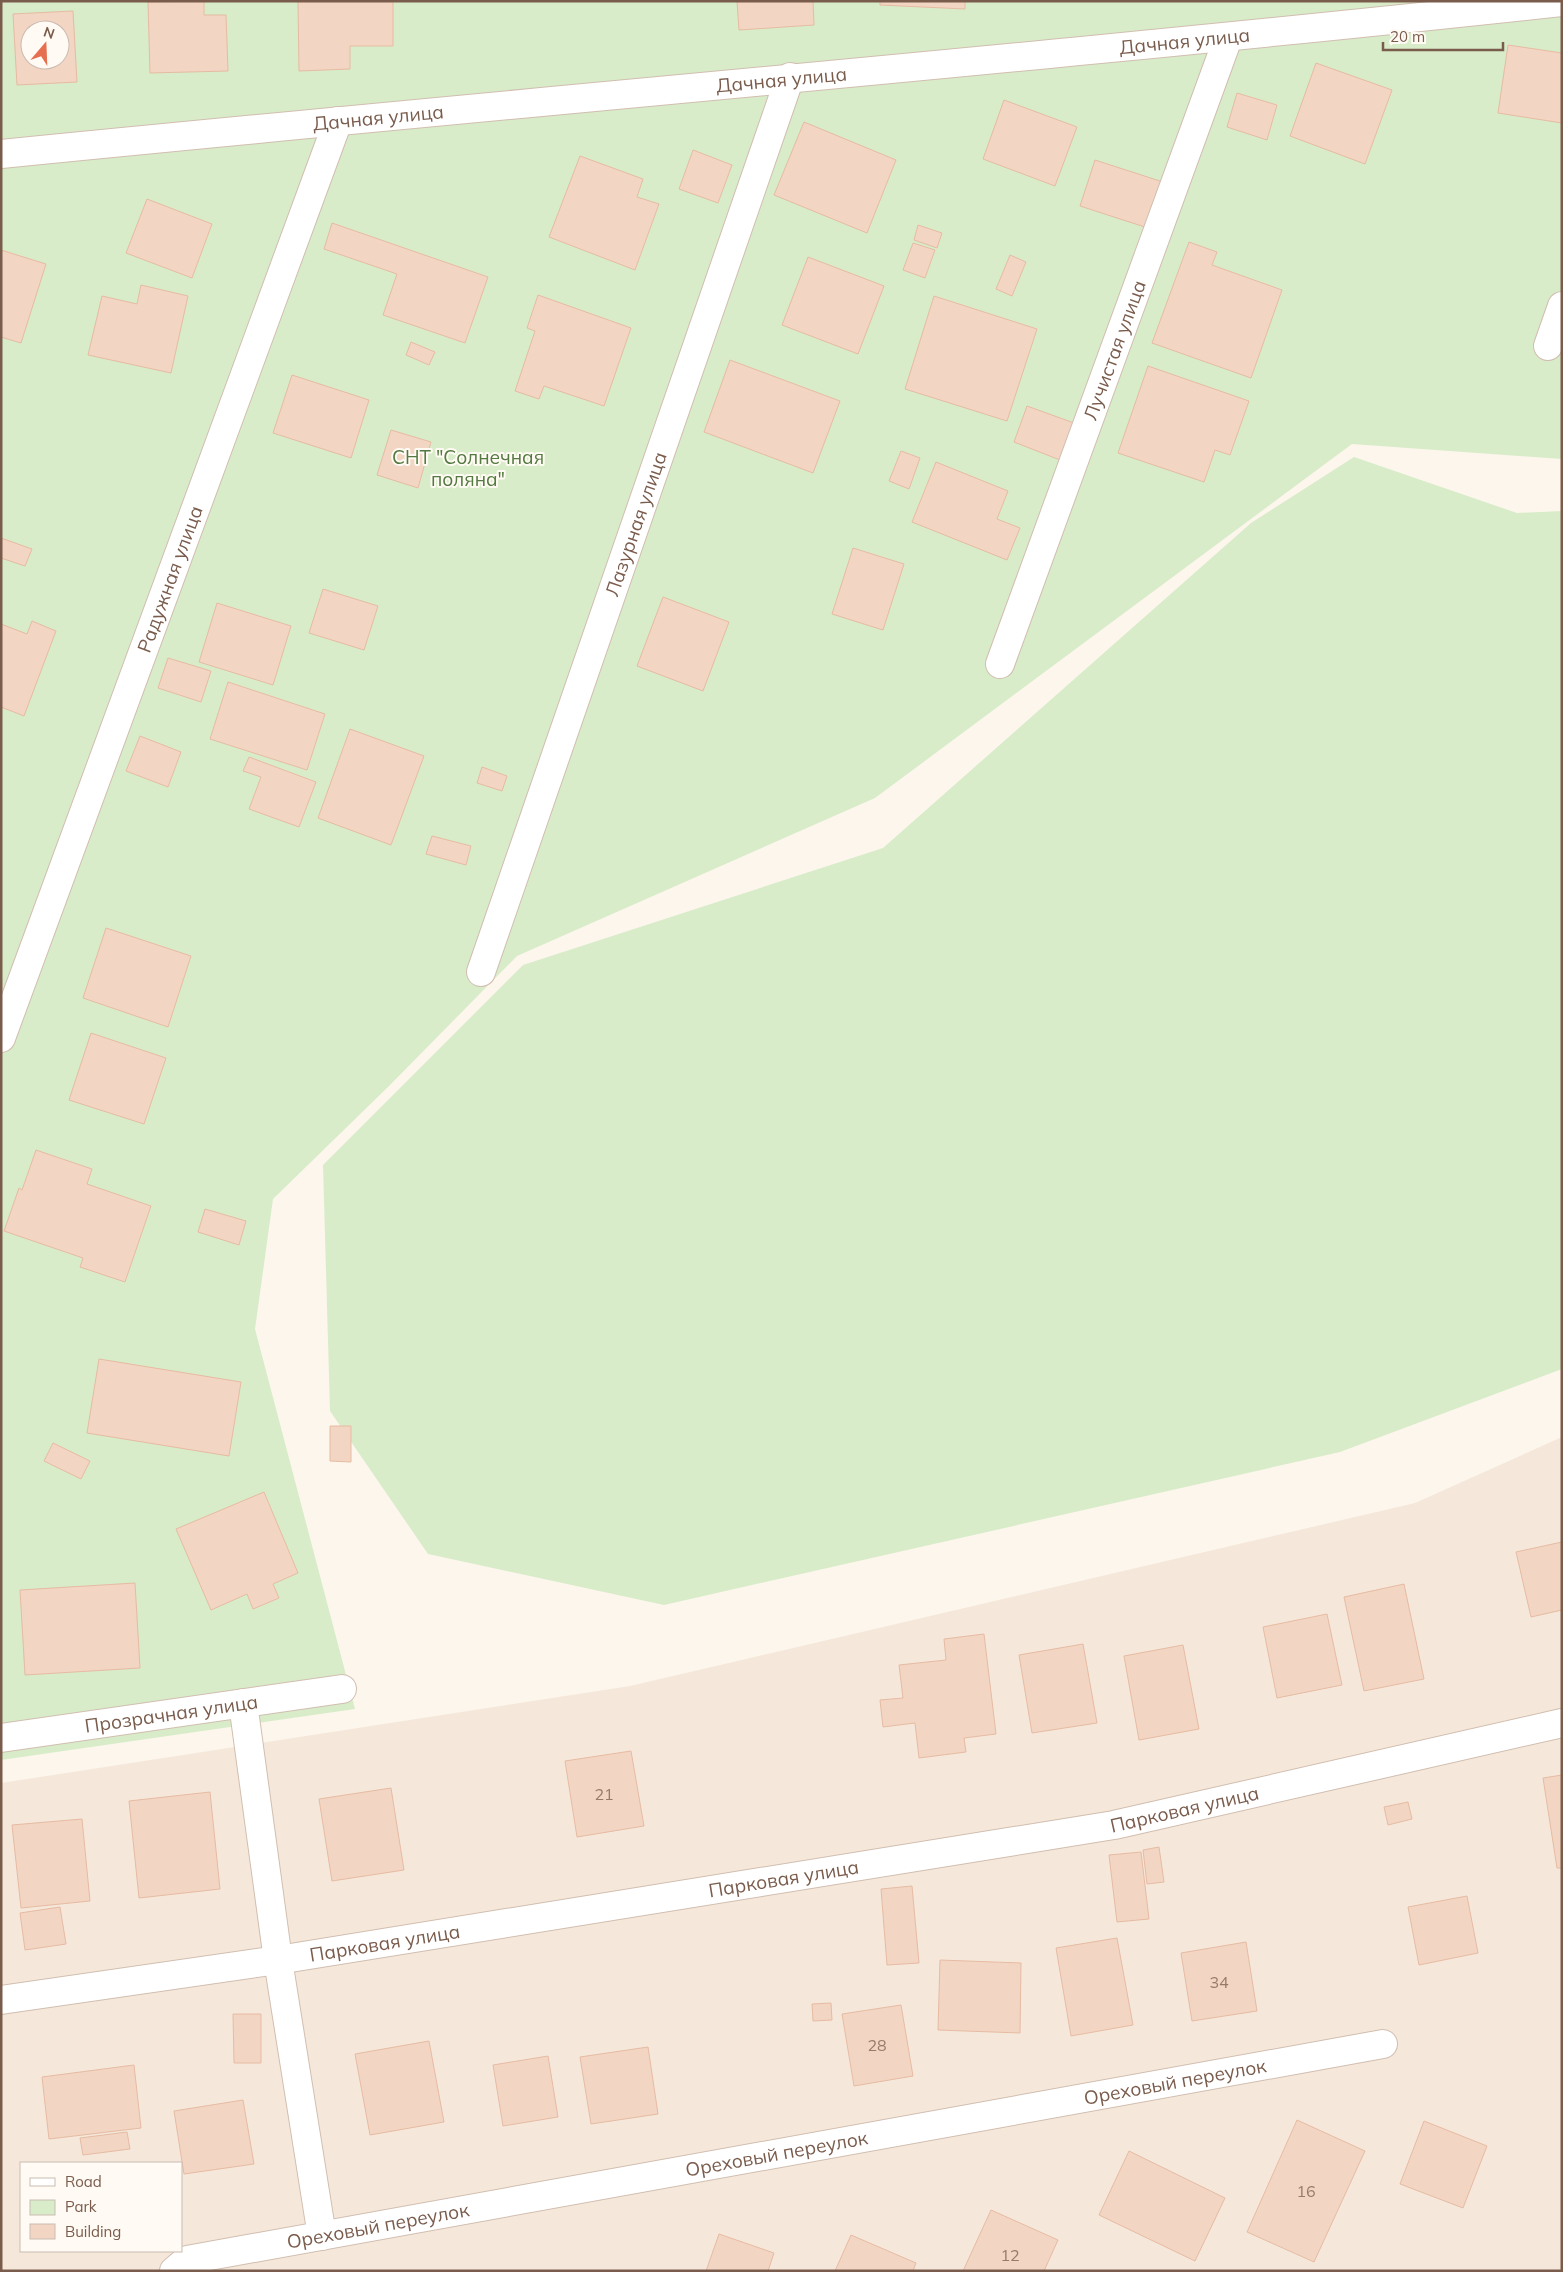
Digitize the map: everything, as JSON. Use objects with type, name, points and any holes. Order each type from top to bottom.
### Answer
[{"type":"street","name":"Дачная улица","points":[[1,154],[790,77],[1228,38],[1562,2]]},
{"type":"street","name":"Лучистая улица","points":[[1000,664],[1228,38]]},
{"type":"street","name":"Лазурная улица","points":[[481,972],[790,77]]},
{"type":"street","name":"Радужная улица","points":[[1,1038],[338,120]]},
{"type":"street","points":[[1548,346],[1562,306]]},
{"type":"street","name":"Прозрачная улица","points":[[1,1738],[342,1689]]},
{"type":"street","points":[[243,1703],[278,1960],[322,2236]]},
{"type":"street","name":"Парковая улица","points":[[1,2000],[278,1960],[1114,1824],[1562,1723]]},
{"type":"street","name":"Ореховый переулок","points":[[174,2271],[187,2260],[1383,2044]]},
{"type":"shaded area","points":[[1562,1437],[1562,2271],[1,2271],[1,1783],[630,1686],[1415,1503]]},
{"type":"green space","name":"СНТ \"Солнечная поляна\"","points":[[1,1],[1562,1],[1562,459],[1352,444],[875,798],[517,956],[390,1085],[273,1199],[255,1329],[355,1709],[1,1760]]},
{"type":"green space","points":[[1354,457],[1517,513],[1562,511],[1562,1369],[1340,1452],[664,1605],[428,1554],[330,1411],[323,1165],[523,965],[883,848],[1251,523]]},
{"type":"building","points":[[204,1],[204,15],[226,15],[228,71],[150,73],[148,2]]},
{"type":"building","points":[[298,1],[393,1],[393,46],[350,46],[350,69],[299,71]]},
{"type":"building","points":[[737,1],[813,1],[814,25],[739,30]]},
{"type":"building","points":[[880,1],[965,1],[965,9],[880,5]]},
{"type":"building","points":[[73,11],[77,82],[17,85],[13,14]]},
{"type":"building","points":[[1508,45],[1562,53],[1562,123],[1498,113]]},
{"type":"building","points":[[1316,63],[1392,90],[1365,164],[1290,136]]},
{"type":"building","points":[[1237,93],[1277,105],[1267,140],[1227,127]]},
{"type":"building","points":[[1004,100],[1077,127],[1055,186],[983,159]]},
{"type":"building","points":[[804,122],[896,160],[867,233],[774,195]]},
{"type":"building","points":[[693,150],[732,165],[718,203],[679,189]]},
{"type":"building","points":[[580,156],[643,179],[637,197],[659,204],[635,270],[549,237]]},
{"type":"building","points":[[1095,160],[1166,183],[1151,229],[1080,206]]},
{"type":"building","points":[[147,199],[212,224],[192,278],[126,253]]},
{"type":"building","points":[[332,223],[488,277],[465,343],[383,315],[397,274],[324,249]]},
{"type":"building","points":[[918,225],[942,233],[937,248],[914,240]]},
{"type":"building","points":[[1189,242],[1217,252],[1212,265],[1282,290],[1251,378],[1152,343]]},
{"type":"building","points":[[913,243],[935,250],[925,278],[903,270]]},
{"type":"building","points":[[1,250],[46,264],[21,343],[1,337]]},
{"type":"building","points":[[1010,255],[1026,262],[1012,296],[996,289]]},
{"type":"building","points":[[808,257],[884,286],[858,354],[782,325]]},
{"type":"building","points":[[141,285],[188,296],[171,373],[88,355],[102,296],[137,304]]},
{"type":"building","points":[[538,295],[631,328],[604,406],[544,386],[539,399],[515,391],[535,331],[527,328]]},
{"type":"building","points":[[934,296],[1037,329],[1007,421],[905,389]]},
{"type":"building","points":[[411,342],[435,352],[429,365],[406,355]]},
{"type":"building","points":[[730,360],[840,401],[813,473],[704,432]]},
{"type":"building","points":[[1148,366],[1249,401],[1230,455],[1215,450],[1204,482],[1118,453]]},
{"type":"building","points":[[292,375],[369,400],[351,458],[273,433]]},
{"type":"building","points":[[1027,406],[1074,423],[1060,460],[1014,442]]},
{"type":"building","points":[[391,430],[431,442],[418,488],[377,475]]},
{"type":"building","points":[[901,451],[920,458],[909,489],[889,481]]},
{"type":"building","points":[[936,462],[1008,491],[997,519],[1020,528],[1007,560],[912,522]]},
{"type":"building","points":[[1,538],[32,549],[25,566],[1,558]]},
{"type":"building","points":[[853,548],[904,564],[883,630],[832,614]]},
{"type":"building","points":[[323,589],[378,606],[364,650],[309,633]]},
{"type":"building","points":[[663,597],[729,622],[703,691],[637,666]]},
{"type":"building","points":[[217,603],[291,626],[273,685],[199,662]]},
{"type":"building","points":[[32,621],[56,631],[24,716],[1,707],[1,624],[27,634]]},
{"type":"building","points":[[168,658],[211,671],[201,702],[158,688]]},
{"type":"building","points":[[228,682],[325,714],[307,770],[210,739]]},
{"type":"building","points":[[350,729],[424,756],[391,845],[318,818]]},
{"type":"building","points":[[140,736],[181,752],[168,787],[126,771]]},
{"type":"building","points":[[249,757],[316,782],[299,827],[249,809],[261,777],[243,771]]},
{"type":"building","points":[[482,767],[507,776],[502,791],[477,783]]},
{"type":"building","points":[[432,836],[471,846],[466,865],[426,854]]},
{"type":"building","points":[[106,928],[191,956],[168,1027],[83,998]]},
{"type":"building","points":[[91,1033],[166,1058],[144,1124],[69,1100]]},
{"type":"building","points":[[36,1150],[92,1169],[87,1184],[151,1206],[125,1282],[80,1267],[83,1258],[4,1231],[19,1188],[22,1190]]},
{"type":"building","points":[[205,1209],[246,1221],[239,1245],[198,1232]]},
{"type":"building","points":[[99,1359],[241,1382],[229,1456],[87,1433]]},
{"type":"building","points":[[330,1426],[351,1426],[351,1462],[330,1461]]},
{"type":"building","points":[[53,1443],[90,1461],[81,1479],[44,1461]]},
{"type":"building","points":[[264,1492],[298,1573],[273,1584],[279,1598],[253,1609],[247,1594],[211,1610],[176,1529]]},
{"type":"building","points":[[1562,1542],[1562,1610],[1531,1617],[1516,1552]]},
{"type":"building","points":[[135,1583],[140,1668],[25,1675],[20,1590]]},
{"type":"building","points":[[1404,1584],[1424,1679],[1364,1691],[1344,1597]]},
{"type":"building","points":[[1327,1614],[1342,1685],[1277,1698],[1263,1627]]},
{"type":"building","points":[[984,1634],[996,1734],[964,1738],[966,1752],[919,1758],[915,1723],[883,1727],[880,1700],[903,1698],[899,1665],[946,1660],[944,1639]]},
{"type":"building","points":[[1083,1644],[1097,1723],[1032,1733],[1019,1655]]},
{"type":"building","points":[[1183,1645],[1199,1729],[1139,1740],[1124,1656]]},
{"type":"building","points":[[631,1751],[644,1826],[577,1837],[565,1761]]},
{"type":"building","points":[[1562,1775],[1562,1868],[1557,1868],[1543,1778]]},
{"type":"building","points":[[391,1788],[404,1870],[332,1881],[319,1799]]},
{"type":"building","points":[[210,1792],[220,1889],[139,1898],[129,1801]]},
{"type":"building","points":[[1408,1802],[1412,1819],[1388,1825],[1384,1807]]},
{"type":"building","points":[[82,1819],[90,1901],[21,1908],[12,1825]]},
{"type":"building","points":[[1159,1847],[1164,1882],[1147,1884],[1143,1850]]},
{"type":"building","points":[[1141,1852],[1149,1919],[1117,1922],[1109,1855]]},
{"type":"building","points":[[912,1886],[919,1963],[887,1965],[881,1889]]},
{"type":"building","points":[[1467,1896],[1478,1953],[1419,1965],[1408,1907]]},
{"type":"building","points":[[60,1907],[66,1944],[25,1950],[20,1913]]},
{"type":"building","points":[[1117,1938],[1133,2025],[1071,2036],[1056,1948]]},
{"type":"building","points":[[1246,1942],[1257,2011],[1192,2021],[1181,1953]]},
{"type":"building","points":[[940,1960],[1021,1963],[1020,2033],[938,2030]]},
{"type":"building","points":[[831,2003],[832,2020],[813,2021],[812,2004]]},
{"type":"building","points":[[901,2005],[913,2076],[854,2086],[842,2014]]},
{"type":"building","points":[[233,2014],[261,2014],[261,2063],[234,2063]]},
{"type":"building","points":[[429,2041],[444,2122],[370,2135],[355,2054]]},
{"type":"building","points":[[648,2047],[658,2114],[591,2124],[580,2057]]},
{"type":"building","points":[[548,2056],[558,2117],[503,2126],[493,2065]]},
{"type":"building","points":[[134,2065],[141,2128],[49,2139],[42,2077]]},
{"type":"building","points":[[243,2100],[254,2164],[184,2174],[174,2111]]},
{"type":"building","points":[[1297,2120],[1365,2151],[1314,2262],[1247,2232]]},
{"type":"building","points":[[1424,2121],[1487,2146],[1463,2208],[1400,2184]]},
{"type":"building","points":[[127,2132],[130,2149],[83,2155],[80,2138]]},
{"type":"building","points":[[1129,2151],[1225,2198],[1195,2261],[1099,2215]]},
{"type":"building","points":[[991,2210],[1058,2240],[1044,2271],[963,2271]]},
{"type":"building","points":[[719,2234],[774,2253],[768,2271],[706,2271]]},
{"type":"building","points":[[851,2235],[916,2263],[913,2271],[835,2271]]}]
